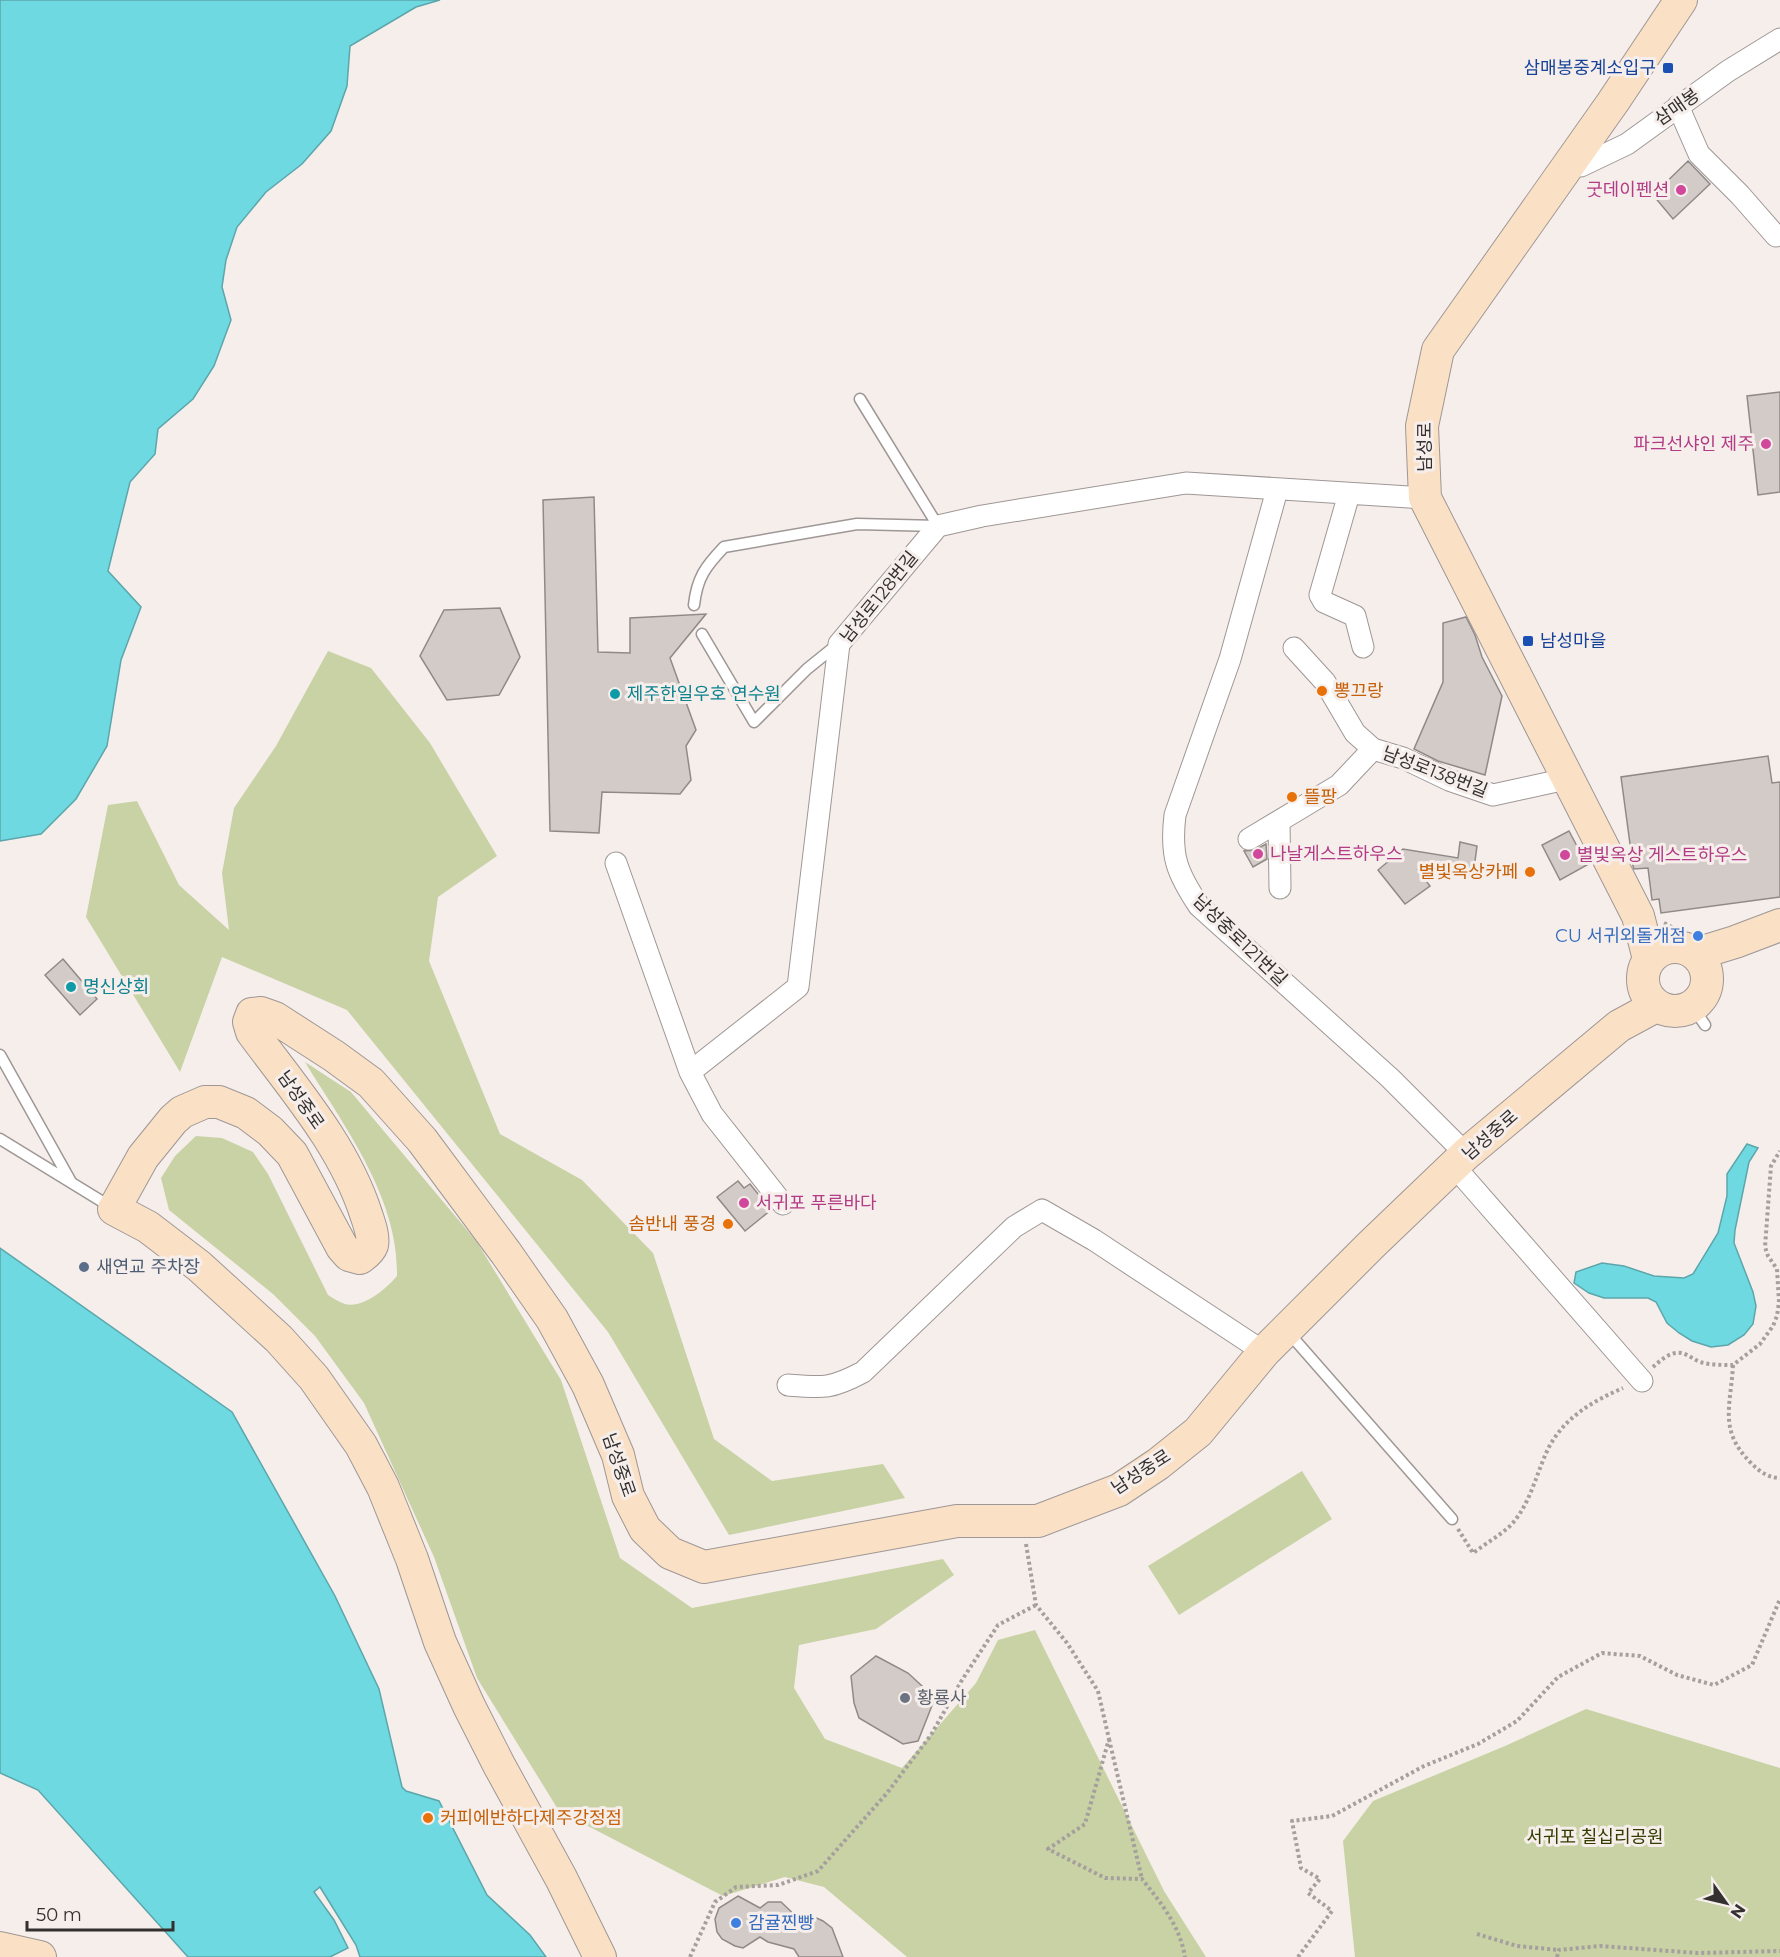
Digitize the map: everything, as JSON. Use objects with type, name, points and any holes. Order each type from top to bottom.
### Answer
[{"type":"street","name":"남성로","points":[[1672,943],[1566,779],[1425,498],[1422,426],[1438,350],[1682,0]]},
{"type":"street","name":"삼매봉","points":[[1572,160],[1581,166],[1627,144],[1678,106],[1780,39]]},
{"type":"street","points":[[1678,106],[1699,154],[1740,195],[1776,236]]},
{"type":"street","points":[[938,526],[982,516],[1186,483],[1425,498]]},
{"type":"street","name":"남성중로121번길","points":[[1277,489],[1230,659],[1175,815],[1172,838],[1178,870],[1199,906],[1390,1078],[1642,1381]]},
{"type":"street","points":[[1349,494],[1320,595],[1324,602],[1355,616],[1364,647]]},
{"type":"street","name":"남성로128번길","points":[[690,1072],[798,987],[838,644],[938,526]]},
{"type":"street","name":"남성로138번길","points":[[1294,648],[1325,682],[1355,733],[1373,748],[1403,758],[1449,780],[1493,795],[1566,779]]},
{"type":"street","name":"남성로138번길","points":[[1249,839],[1339,785],[1373,748]]},
{"type":"street","points":[[1279,822],[1280,888]]},
{"type":"street","points":[[616,863],[690,1072],[712,1114],[783,1204]]},
{"type":"street","points":[[1672,943],[1707,979],[1706,990],[1700,999],[1699,1016],[1665,1011],[1650,998],[1643,975],[1672,943],[1735,942],[1780,925]]},
{"type":"street","name":"남성중로","points":[[114,1209],[142,1157],[173,1120],[182,1112],[205,1102],[219,1102],[246,1113],[270,1131],[292,1154],[349,1255],[360,1258],[369,1251],[372,1244],[370,1226],[359,1192],[343,1161],[308,1106],[252,1032],[249,1022],[252,1014],[261,1013],[275,1018],[371,1083],[429,1149],[552,1319],[588,1385],[618,1455],[628,1496],[645,1529],[670,1553],[704,1567],[957,1521],[1038,1521],[1119,1490],[1158,1464],[1198,1432],[1264,1352],[1371,1245],[1460,1160],[1650,998]]},
{"type":"street","points":[[114,1209],[148,1227],[198,1266],[279,1339],[314,1378],[361,1445],[383,1487],[412,1559],[440,1642],[469,1706],[561,1878],[600,1957]]},
{"type":"street","points":[[788,1385],[822,1388],[841,1383],[863,1372],[1014,1227],[1042,1210],[1094,1240],[1264,1352]]},
{"type":"street","points":[[0,1948],[40,1957]]},
{"type":"lane","points":[[860,399],[938,526]]},
{"type":"lane","points":[[694,605],[696,586],[702,574],[723,548],[856,524],[938,526]]},
{"type":"lane","points":[[702,634],[754,722],[807,669],[838,644]]},
{"type":"lane","points":[[0,1055],[71,1182]]},
{"type":"lane","points":[[0,1139],[114,1209]]},
{"type":"lane","points":[[1286,1330],[1452,1519]]},
{"type":"path","points":[[1452,1519],[1473,1553],[1511,1525],[1539,1475],[1549,1448],[1564,1425],[1581,1410],[1605,1396],[1642,1381],[1650,1369],[1675,1353],[1685,1353],[1708,1364],[1733,1365],[1760,1344],[1773,1326],[1779,1302],[1778,1269],[1767,1256],[1765,1239],[1771,1166],[1780,1151]]},
{"type":"path","points":[[1733,1365],[1729,1410],[1732,1440],[1761,1472],[1780,1478]]},
{"type":"path","points":[[1026,1544],[1036,1605],[1068,1643],[1098,1691],[1142,1879],[1166,1908],[1183,1944],[1185,1957]]},
{"type":"path","points":[[1298,1957],[1332,1911],[1308,1893],[1320,1879],[1301,1868],[1292,1821],[1332,1816],[1424,1766],[1478,1744],[1517,1721],[1558,1677],[1602,1653],[1640,1656],[1677,1675],[1714,1685],[1752,1665],[1780,1599]]},
{"type":"path","points":[[690,1957],[715,1902],[736,1887],[778,1885],[818,1871],[887,1793],[932,1735],[962,1680],[998,1625],[1036,1605]]},
{"type":"path","points":[[1109,1738],[1085,1824],[1048,1849],[1105,1878],[1142,1879]]},
{"type":"path","points":[[1478,1934],[1517,1946],[1559,1950],[1600,1946],[1698,1953],[1780,1950]]},
{"type":"path","points":[[1557,1957],[1559,1950]]},
{"type":"green space","points":[[328,651],[371,668],[430,743],[497,856],[438,897],[429,961],[500,1134],[582,1180],[653,1253],[714,1439],[772,1481],[883,1464],[905,1498],[729,1535],[608,1332],[347,1010],[222,957],[180,1072],[86,917],[108,805],[137,801],[179,885],[229,930],[222,873],[234,808],[276,746]]},
{"type":"green space","points":[[305,1062],[351,1092],[477,1242],[561,1380],[620,1558],[692,1608],[943,1559],[954,1575],[876,1629],[799,1645],[794,1688],[825,1739],[902,1768],[976,1683],[998,1640],[1035,1630],[1164,1891],[1206,1957],[907,1957],[824,1887],[785,1877],[723,1896],[559,1811],[477,1678],[434,1557],[364,1403],[315,1336],[273,1294],[169,1210],[161,1178],[175,1156],[196,1136],[222,1138],[253,1152],[268,1174],[328,1295],[352,1305],[367,1301],[393,1281],[397,1276],[395,1247],[389,1219],[379,1191],[352,1137]]},
{"type":"green space","points":[[1302,1471],[1332,1519],[1179,1615],[1148,1566]]},
{"type":"green space","name":"서귀포 칠십리공원","points":[[1586,1709],[1780,1768],[1780,1957],[1355,1957],[1343,1841],[1373,1801],[1505,1746]]},
{"type":"water","points":[[0,0],[440,0],[416,7],[350,46],[347,86],[331,131],[302,164],[266,192],[237,227],[226,260],[222,287],[231,320],[214,366],[193,399],[158,429],[155,454],[130,482],[108,571],[141,607],[121,660],[107,746],[76,799],[41,834],[0,841]]},
{"type":"water","points":[[1747,1144],[1758,1148],[1749,1162],[1734,1243],[1756,1306],[1753,1324],[1744,1335],[1728,1345],[1711,1347],[1692,1341],[1679,1333],[1667,1323],[1656,1302],[1648,1298],[1604,1298],[1589,1293],[1574,1283],[1576,1272],[1602,1263],[1624,1266],[1654,1276],[1684,1278],[1693,1274],[1718,1233],[1727,1196],[1727,1174]]},
{"type":"water","points":[[0,1248],[232,1412],[335,1596],[379,1689],[402,1787],[406,1791],[439,1801],[487,1895],[530,1935],[546,1957],[360,1957],[356,1945],[320,1887],[314,1892],[334,1920],[348,1948],[330,1957],[188,1957],[38,1790],[0,1773]]},
{"type":"building","name":"굿데이펜션","points":[[1688,161],[1710,184],[1673,219],[1653,195]]},
{"type":"building","name":"파크선샤인 제주","points":[[1780,392],[1780,492],[1758,495],[1747,396]]},
{"type":"building","name":"제주한일우호 연수원","points":[[594,497],[598,652],[630,653],[630,618],[706,614],[670,658],[696,730],[686,746],[691,780],[680,794],[602,792],[599,833],[550,831],[543,500]]},
{"type":"building","points":[[500,608],[520,657],[499,695],[447,700],[420,656],[444,610]]},
{"type":"building","points":[[1466,617],[1482,657],[1502,696],[1485,775],[1438,761],[1414,749],[1443,682],[1443,623]]},
{"type":"building","points":[[1768,756],[1772,783],[1780,782],[1780,897],[1661,913],[1659,899],[1652,900],[1648,868],[1634,869],[1633,866],[1621,777]]},
{"type":"building","name":"별빛옥상 게스트하우스","points":[[1569,831],[1587,865],[1560,880],[1542,845]]},
{"type":"building","points":[[1460,842],[1477,846],[1473,876],[1418,870],[1430,886],[1405,904],[1378,870],[1403,849],[1458,858]]},
{"type":"building","name":"나날게스트하우스","points":[[1266,844],[1267,859],[1253,867],[1244,851],[1255,850]]},
{"type":"building","name":"명신상회","points":[[63,959],[97,999],[80,1015],[45,975]]},
{"type":"building","name":"서귀포 푸른바다","points":[[738,1181],[744,1188],[750,1184],[771,1210],[745,1231],[717,1197]]},
{"type":"building","points":[[876,1656],[908,1673],[935,1698],[918,1741],[903,1744],[859,1718],[854,1703],[851,1676]]},
{"type":"building","points":[[738,1896],[760,1908],[768,1902],[781,1902],[799,1919],[810,1915],[823,1921],[832,1928],[843,1957],[799,1957],[794,1949],[768,1942],[760,1937],[743,1948],[722,1939],[717,1932],[715,1919],[719,1908]]},
{"type":"place","name":"삼매봉중계소입구","points":[[1668,68]]},
{"type":"place","name":"굿데이펜션","points":[[1681,190]]},
{"type":"place","name":"파크선샤인 제주","points":[[1766,444]]},
{"type":"place","name":"남성마을","points":[[1528,641]]},
{"type":"place","name":"뽕끄랑","points":[[1322,691]]},
{"type":"place","name":"제주한일우호 연수원","points":[[615,694]]},
{"type":"place","name":"뜰팡","points":[[1292,797]]},
{"type":"place","name":"나날게스트하우스","points":[[1258,854]]},
{"type":"place","name":"별빛옥상 게스트하우스","points":[[1565,855]]},
{"type":"place","name":"별빛옥상카페","points":[[1530,872]]},
{"type":"place","name":"CU 서귀외돌개점","points":[[1698,936]]},
{"type":"place","name":"명신상회","points":[[71,987]]},
{"type":"place","name":"서귀포 푸른바다","points":[[744,1203]]},
{"type":"place","name":"솜반내 풍경","points":[[728,1224]]},
{"type":"place","name":"새연교 주차장","points":[[84,1267]]},
{"type":"place","name":"황룡사","points":[[905,1698]]},
{"type":"place","name":"커피에반하다제주강정점","points":[[428,1818]]},
{"type":"place","name":"감귤찐빵","points":[[736,1923]]}]
